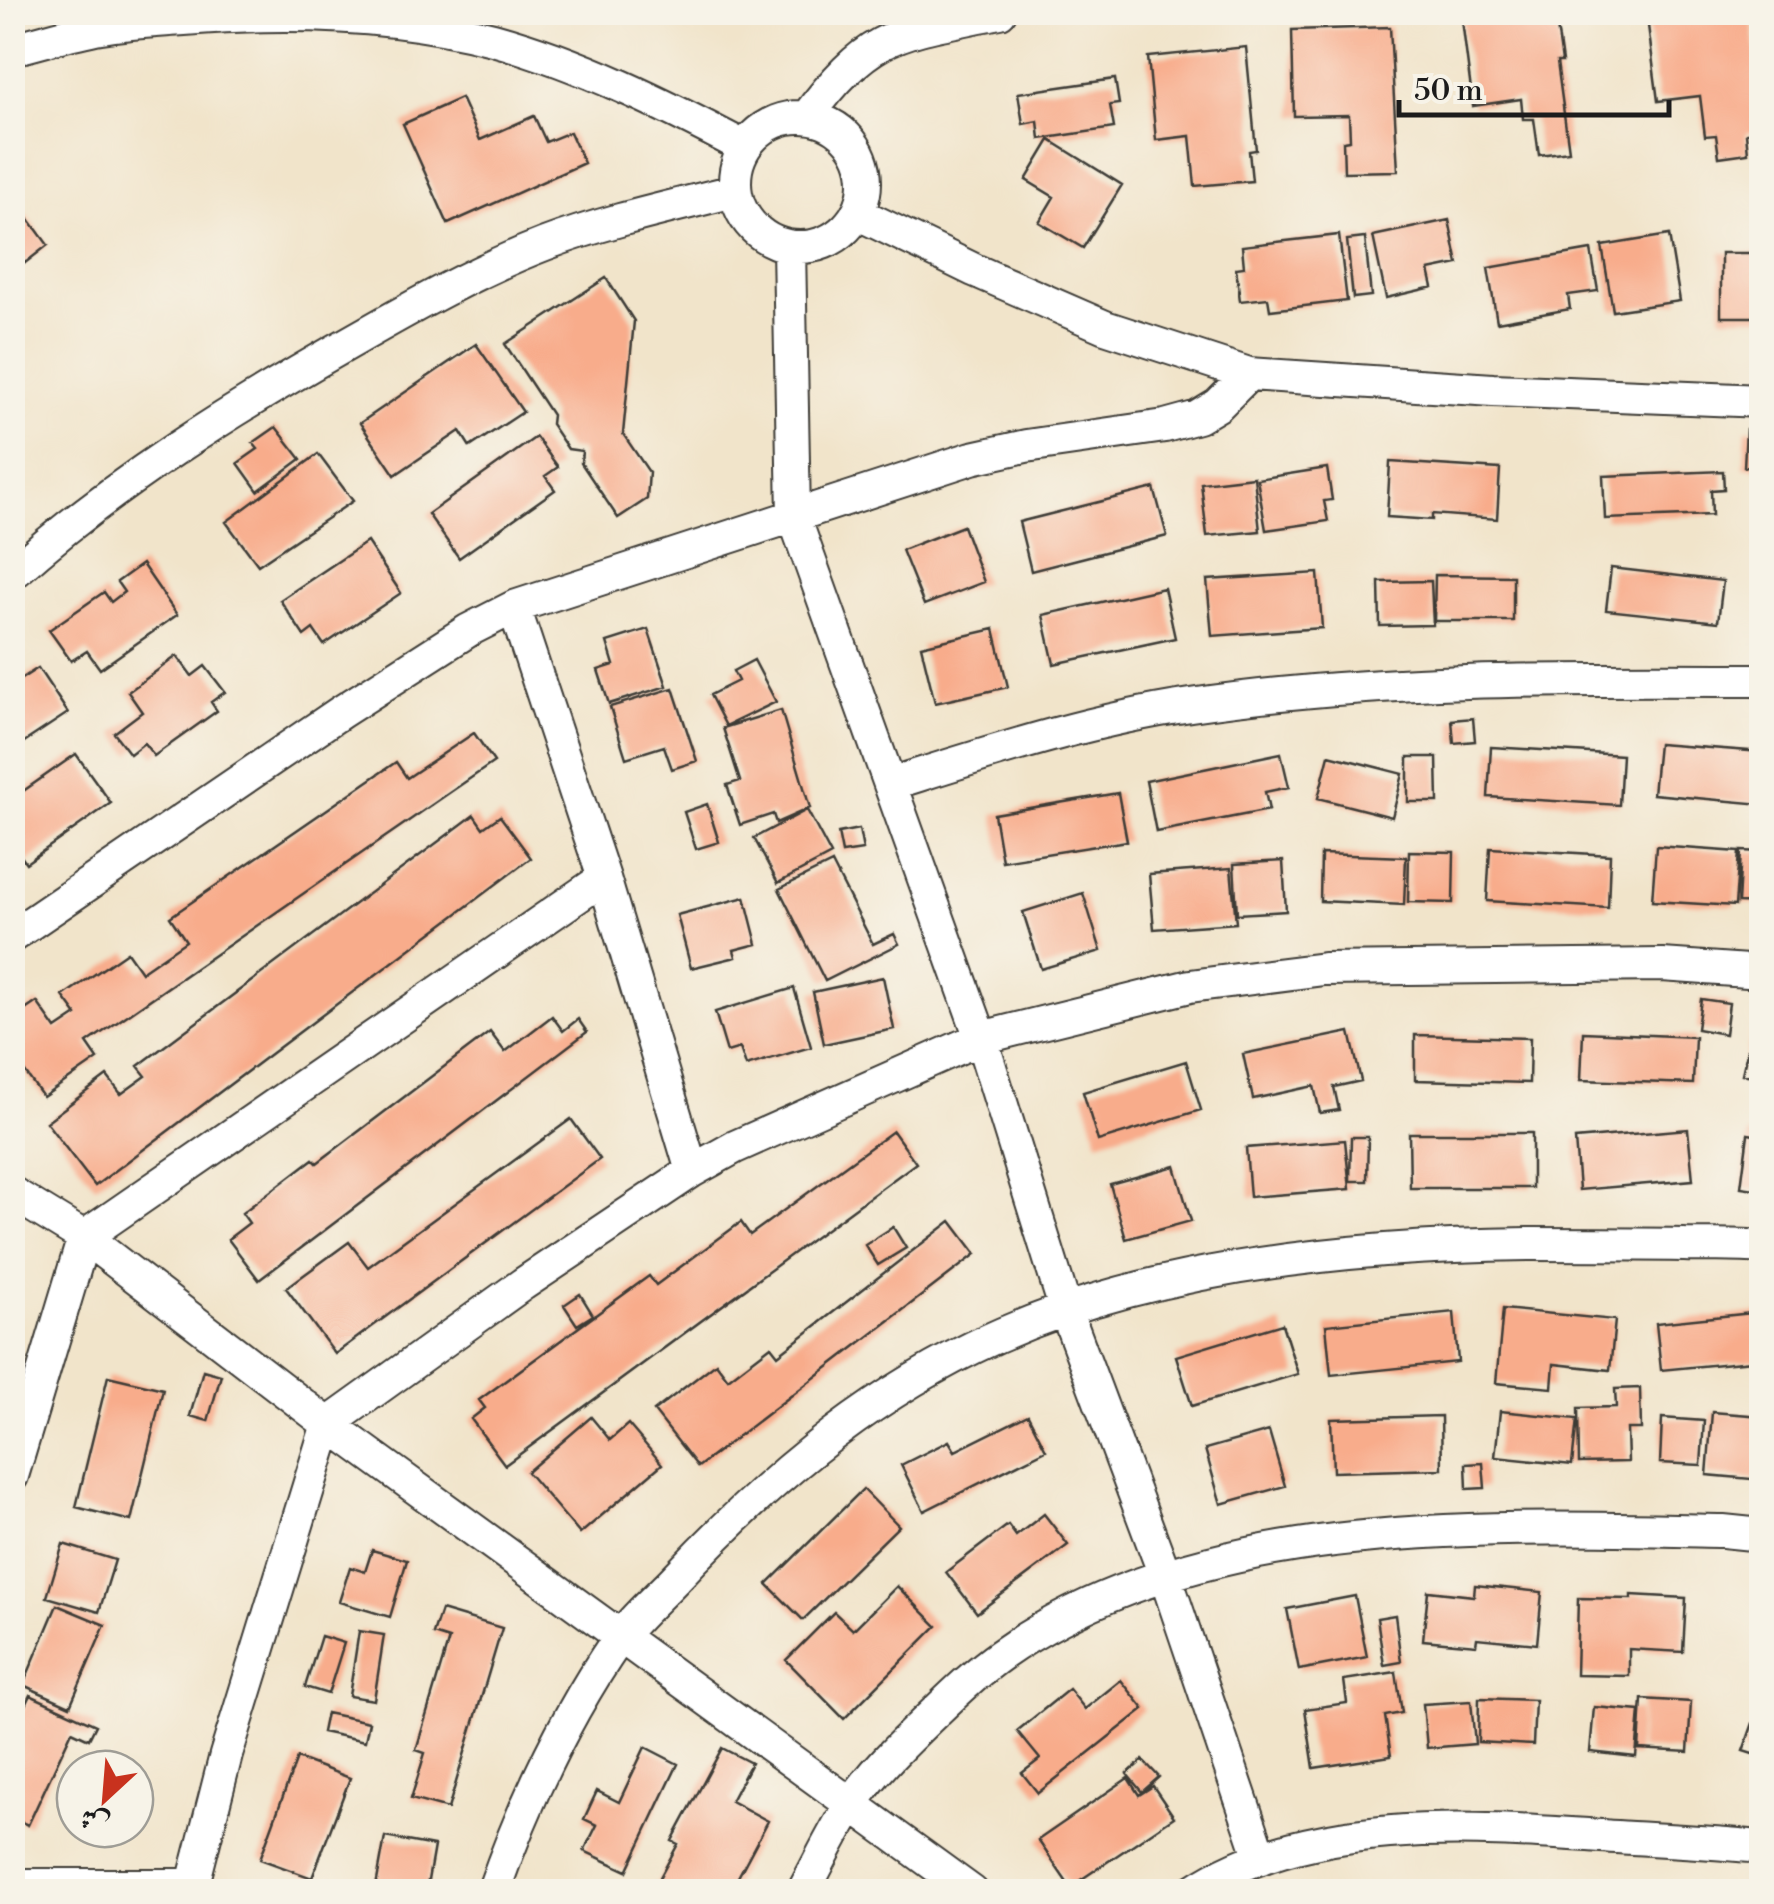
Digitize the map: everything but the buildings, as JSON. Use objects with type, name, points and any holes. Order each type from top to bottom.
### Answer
[{"type":"street","points":[[817,112],[840,131],[861,160],[865,178],[858,213],[840,234],[816,246],[789,246],[763,236],[744,217],[734,191],[735,168],[744,147],[756,133],[771,123],[817,112],[843,70],[880,42],[914,30],[1000,12]]},
{"type":"street","points":[[12,49],[102,27],[233,15],[308,14],[432,26],[495,40],[550,60],[649,100],[744,147]]},
{"type":"street","points":[[12,574],[146,468],[236,410],[402,313],[543,245],[592,228],[734,191]]},
{"type":"street","points":[[858,213],[974,270],[1105,326],[1249,374],[1531,392],[1762,401]]},
{"type":"street","points":[[789,246],[794,517],[982,1038],[1066,1311],[1165,1575],[1261,1858]]},
{"type":"street","points":[[12,936],[340,712],[469,630],[514,607],[972,458],[1198,417],[1218,405],[1249,374]]},
{"type":"street","points":[[514,607],[604,878],[692,1171]]},
{"type":"street","points":[[890,784],[1070,728],[1190,705],[1338,688],[1762,680]]},
{"type":"street","points":[[12,1476],[84,1238],[604,878]]},
{"type":"street","points":[[12,1885],[192,1888],[226,1755],[328,1424],[523,1284],[692,1171],[735,1147],[982,1038],[1190,986],[1324,968],[1662,965],[1762,972]]},
{"type":"street","points":[[12,1193],[84,1238],[328,1424],[972,1892]]},
{"type":"street","points":[[493,1892],[516,1828],[545,1767],[580,1698],[620,1637],[747,1504],[819,1444],[886,1396],[976,1346],[1066,1311],[1144,1288],[1252,1264],[1361,1252],[1497,1244],[1762,1248]]},
{"type":"street","points":[[803,1892],[851,1804],[910,1737],[1000,1656],[1042,1630],[1165,1575],[1254,1553],[1349,1538],[1478,1529],[1722,1530],[1762,1535]]},
{"type":"street","points":[[1192,1892],[1227,1870],[1300,1845],[1372,1833],[1537,1832],[1762,1847]]}]
